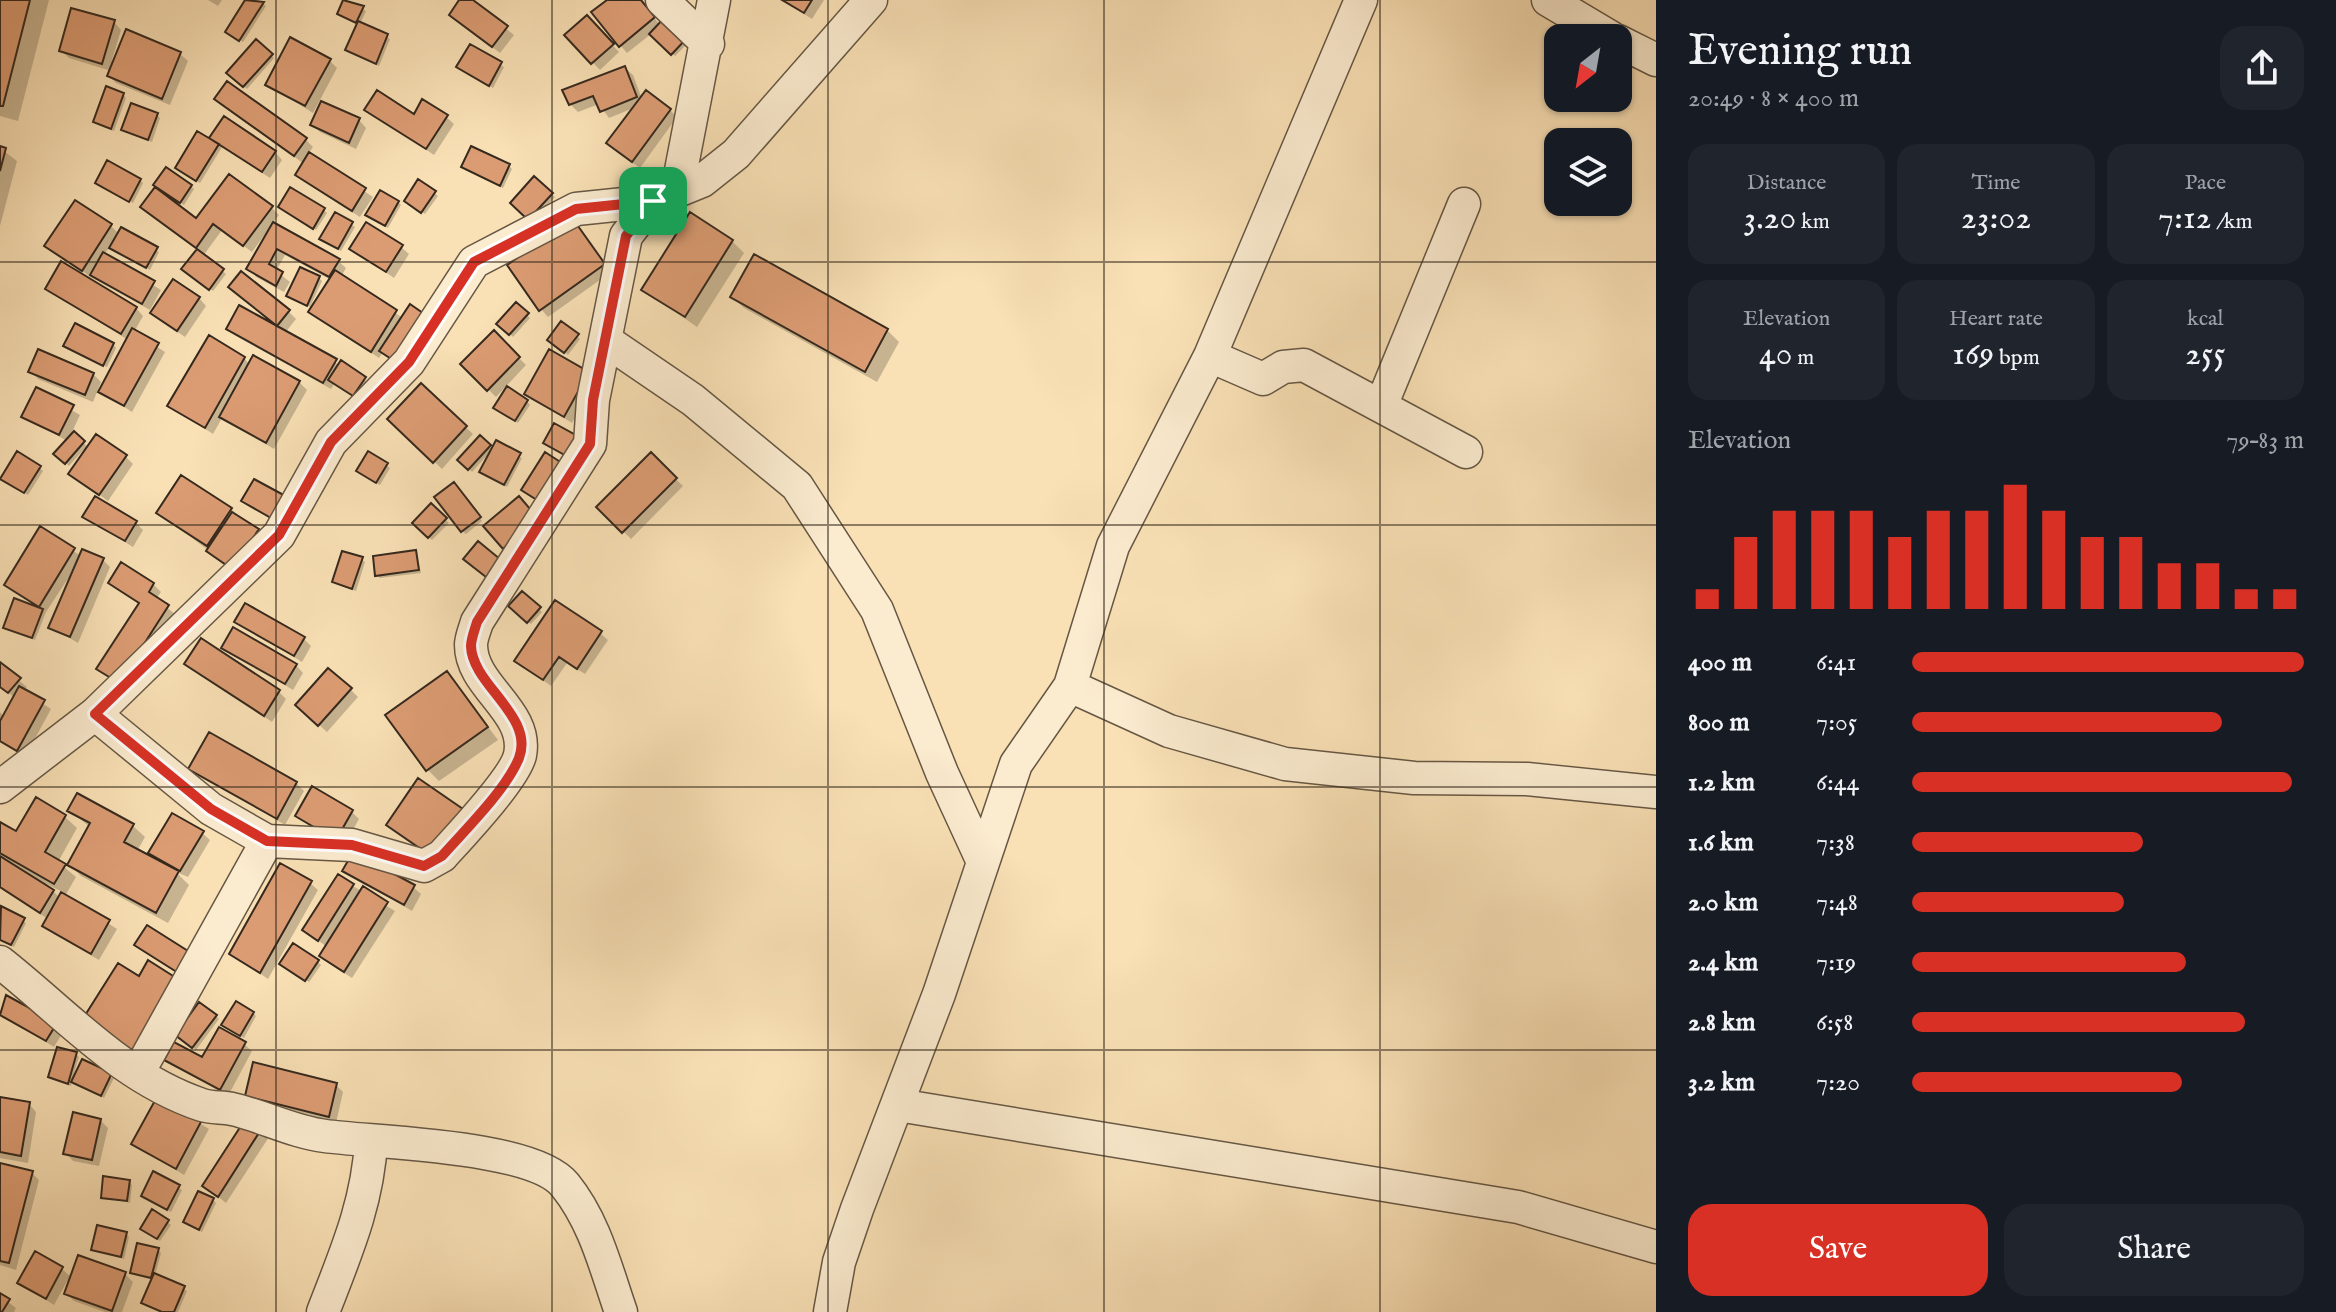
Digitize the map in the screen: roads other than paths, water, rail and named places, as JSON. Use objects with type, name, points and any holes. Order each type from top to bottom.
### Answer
[{"type":"street","points":[[662,0],[708,44]]},
{"type":"street","points":[[95,714],[211,809],[267,841],[352,845],[424,866],[442,856],[460,836],[520,756],[520,735],[509,712],[482,677],[471,647],[477,622],[590,444],[593,400],[626,236],[665,196],[708,44],[714,0]]},
{"type":"street","points":[[0,787],[95,714],[279,535],[331,442],[409,362],[474,262],[576,209],[665,196],[702,181],[736,154],[871,0]]},
{"type":"street","points":[[830,1312],[839,1262],[898,1105],[1016,764],[1070,686],[1113,546],[1210,356],[1361,0]]},
{"type":"street","points":[[1548,0],[1588,24]]},
{"type":"street","points":[[1632,48],[1656,60]]},
{"type":"street","points":[[1381,406],[1464,204]]},
{"type":"street","points":[[605,340],[693,400],[797,486],[877,610],[942,773],[983,862]]},
{"type":"street","points":[[1210,356],[1263,379],[1283,367],[1304,365],[1466,452]]},
{"type":"street","points":[[1070,686],[1169,731],[1285,764],[1414,778],[1527,779],[1656,792]]},
{"type":"street","points":[[138,1073],[267,841]]},
{"type":"street","points":[[1,965],[85,1038],[138,1073],[203,1105],[232,1109],[321,1136],[472,1151],[524,1162],[564,1182],[592,1228],[621,1312]]},
{"type":"street","points":[[898,1105],[1518,1207],[1656,1247]]},
{"type":"street","points":[[323,1312],[362,1211],[369,1179],[371,1141]]}]
